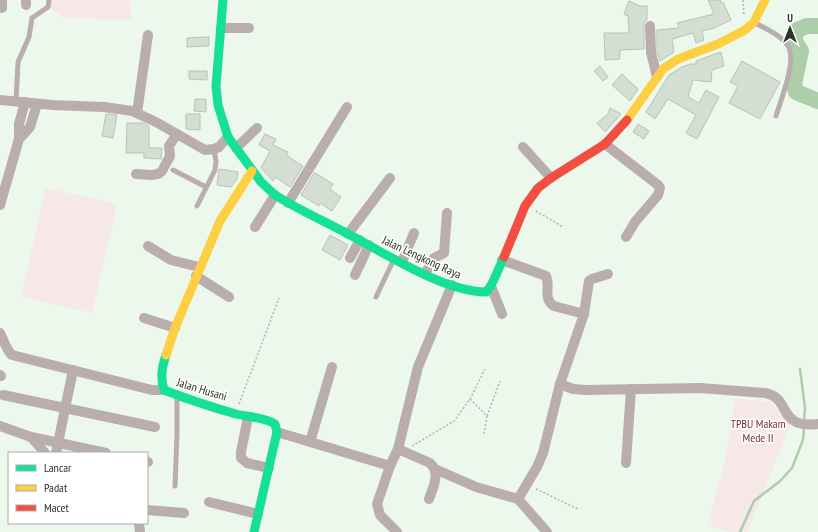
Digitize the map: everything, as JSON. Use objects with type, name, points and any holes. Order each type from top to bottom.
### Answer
[{"type":"street","name":"Jalan Lengkong Raya","points":[[223,0],[216,86],[220,114],[228,137],[261,182],[275,195],[288,204],[425,274],[452,285],[480,293],[486,292],[491,286]]},
{"type":"street","points":[[502,314],[491,286],[525,206],[534,192],[551,178],[605,144],[624,124],[657,77],[670,63],[718,44],[745,30],[754,22],[764,0]]},
{"type":"street","points":[[650,26],[651,52],[657,77]]},
{"type":"street","points":[[221,28],[249,28]]},
{"type":"street","points":[[137,113],[148,35]]},
{"type":"street","points":[[0,100],[37,104],[104,107],[137,113],[205,150],[219,147],[228,137]]},
{"type":"street","points":[[0,205],[3,183],[19,139],[21,102]]},
{"type":"street","points":[[19,139],[30,127],[37,104]]},
{"type":"street","points":[[288,204],[347,107]]},
{"type":"street","points":[[236,148],[257,128]]},
{"type":"street","points":[[136,174],[151,175],[158,174],[162,171],[170,156],[169,146],[177,134]]},
{"type":"street","points":[[605,144],[660,188],[658,195],[635,222],[626,237]]},
{"type":"street","points":[[523,147],[551,178]]},
{"type":"street","name":"Jalan Husani","points":[[252,171],[220,221],[198,271],[175,328],[162,367],[161,380],[164,390],[235,413],[274,423],[277,432]]},
{"type":"street","points":[[348,234],[390,178]]},
{"type":"street","points":[[246,182],[261,182]]},
{"type":"street","points":[[255,227],[275,195]]},
{"type":"street","points":[[425,274],[434,258],[444,253],[447,213]]},
{"type":"street","points":[[398,260],[414,233]]},
{"type":"street","points":[[350,258],[360,240]]},
{"type":"street","points":[[355,275],[370,245]]},
{"type":"street","points":[[148,246],[171,260],[198,271],[229,297]]},
{"type":"street","points":[[502,260],[546,276],[548,280],[547,298],[550,304],[584,314]]},
{"type":"street","points":[[518,499],[537,467],[543,453],[560,384],[584,314],[589,281],[608,274]]},
{"type":"street","points":[[397,532],[380,515],[377,504],[390,466],[402,451],[418,367],[452,285]]},
{"type":"street","points":[[144,318],[175,328]]},
{"type":"street","points":[[0,332],[6,343],[7,350],[12,355],[152,390],[164,390]]},
{"type":"street","points":[[310,442],[332,367]]},
{"type":"street","points":[[56,452],[73,370]]},
{"type":"street","points":[[560,384],[573,389],[586,390],[700,388],[773,395],[780,401],[790,418],[795,422],[809,424]]},
{"type":"street","points":[[626,463],[631,389]]},
{"type":"street","points":[[3,395],[155,427]]},
{"type":"street","points":[[248,416],[241,458],[247,463],[269,468]]},
{"type":"street","points":[[0,426],[31,437],[101,452]]},
{"type":"street","points":[[254,532],[277,432],[390,466]]},
{"type":"street","points":[[31,437],[44,452]]},
{"type":"street","points":[[402,451],[430,463],[435,469],[476,487],[518,499],[547,532]]},
{"type":"street","points":[[429,499],[436,476],[435,469]]},
{"type":"street","points":[[209,502],[258,514]]},
{"type":"street","points":[[148,510],[184,513]]},
{"type":"lane","points":[[21,102],[18,62],[30,37],[32,18],[48,7],[49,0]]},
{"type":"lane","points":[[754,22],[774,33],[787,45],[790,50],[791,64],[776,116]]},
{"type":"lane","points":[[198,206],[216,166],[214,149]]},
{"type":"lane","points":[[173,170],[206,187]]},
{"type":"lane","points":[[376,297],[398,260]]},
{"type":"lane","points":[[175,486],[177,395]]},
{"type":"path","points":[[525,206],[563,227]]},
{"type":"path","points":[[235,413],[279,298]]},
{"type":"path","points":[[402,451],[454,421],[470,399],[485,369]]},
{"type":"path","points":[[484,434],[487,416],[500,381]]},
{"type":"path","points":[[470,399],[487,416]]},
{"type":"path","points":[[527,484],[578,509]]},
{"type":"green space","points":[[47,0],[130,0],[131,21],[62,17],[47,5]]},
{"type":"green space","points":[[46,188],[117,204],[92,313],[21,297]]},
{"type":"green space","name":"TPBU Makam Mede II","points":[[735,398],[770,402],[791,424],[747,532],[728,532],[708,525],[726,456]]},
{"type":"building","points":[[708,0],[720,0],[721,3],[723,2],[731,20],[714,28],[702,31],[704,40],[696,43],[693,33],[672,39],[674,52],[660,61],[657,51],[657,30],[679,28],[677,23],[714,14]]},
{"type":"building","points":[[629,1],[640,6],[647,6],[647,20],[644,23],[644,49],[620,50],[620,59],[605,60],[604,33],[629,33],[628,16],[624,14]]},
{"type":"building","points":[[209,37],[209,46],[187,47],[187,38]]},
{"type":"building","points":[[721,52],[724,66],[712,70],[711,82],[693,80],[688,97],[699,103],[706,90],[719,97],[697,139],[686,133],[696,115],[668,99],[655,119],[646,112],[669,75],[682,67],[690,64],[696,64],[696,61]]},
{"type":"building","points":[[742,61],[780,82],[760,119],[729,103],[738,86],[730,82]]},
{"type":"building","points":[[600,66],[608,77],[603,81],[594,71]]},
{"type":"building","points":[[189,71],[207,71],[207,80],[189,79]]},
{"type":"building","points":[[622,74],[638,89],[630,101],[612,85]]},
{"type":"building","points":[[195,99],[206,99],[206,112],[194,111]]},
{"type":"building","points":[[610,108],[621,114],[605,132],[597,123],[608,114]]},
{"type":"building","points":[[106,114],[117,115],[113,138],[102,136]]},
{"type":"building","points":[[186,114],[200,114],[200,130],[186,129]]},
{"type":"building","points":[[127,123],[143,123],[149,126],[149,148],[162,148],[161,159],[144,158],[144,153],[126,153]]},
{"type":"building","points":[[638,124],[649,131],[644,139],[633,132]]},
{"type":"building","points":[[265,134],[276,139],[273,145],[288,152],[286,155],[303,166],[290,187],[275,177],[273,181],[261,168],[270,151],[259,145]]},
{"type":"building","points":[[219,169],[238,172],[237,179],[231,187],[217,185]]},
{"type":"building","points":[[314,173],[333,184],[330,189],[341,197],[332,211],[320,203],[319,206],[301,195]]},
{"type":"building","points":[[330,235],[348,245],[340,260],[322,250]]},
{"type":"waterway","points":[[818,26],[807,26],[797,30],[794,40],[801,51],[794,84],[796,92],[818,101]]},
{"type":"waterway","points":[[800,369],[805,408],[804,422]]},
{"type":"waterway","points":[[740,532],[754,501],[779,482],[792,468],[803,440],[804,427]]},
{"type":"traffic: fast","points":[[223,0],[216,86],[218,105],[228,137],[261,182],[275,195],[415,270],[451,285],[469,290],[486,292],[491,286],[504,257]]},
{"type":"traffic: fast","points":[[166,355],[162,372],[164,390],[217,409],[261,419],[275,424],[277,432],[254,532]]},
{"type":"traffic: slow","points":[[627,120],[663,69],[678,59],[718,44],[745,30],[754,22],[765,0]]},
{"type":"traffic: slow","points":[[166,355],[175,328],[220,221],[252,171]]},
{"type":"traffic: jam","points":[[504,257],[525,206],[538,188],[551,178],[605,144],[627,120]]}]
